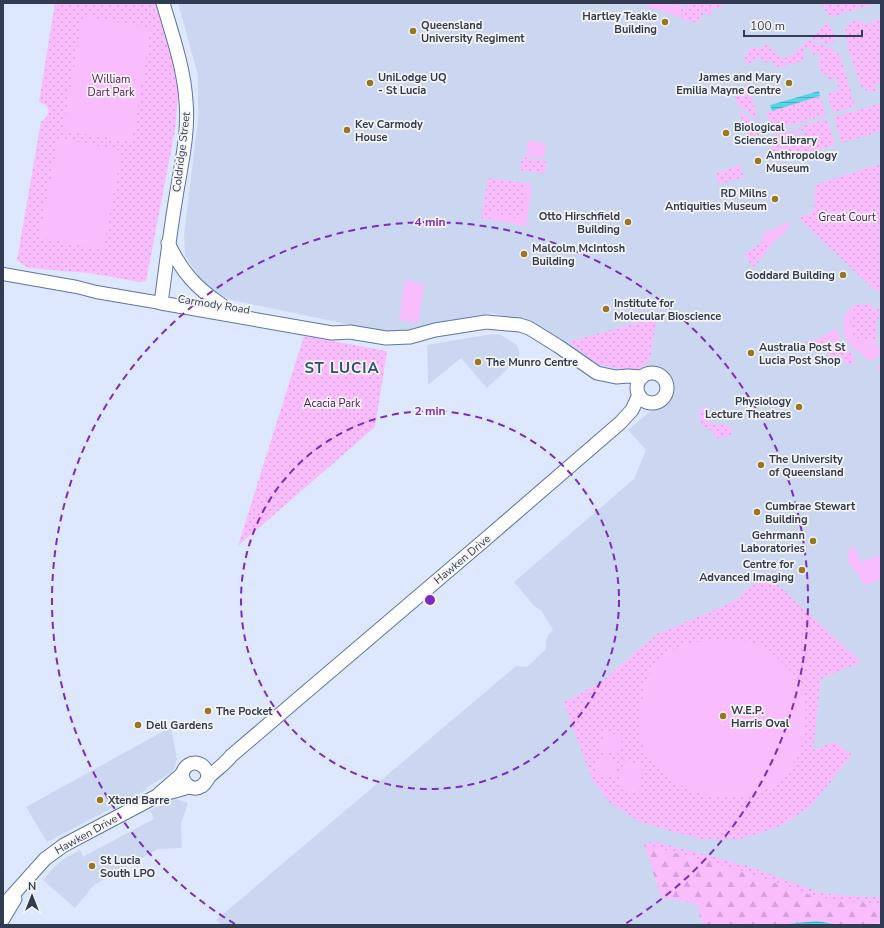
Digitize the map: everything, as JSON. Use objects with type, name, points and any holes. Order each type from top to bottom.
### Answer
[{"type":"main road","name":"Coldridge Street","points":[[161,299],[168,243],[184,144],[187,114],[184,80],[163,3]]},
{"type":"main road","points":[[168,243],[175,257],[189,278],[204,293],[222,305]]},
{"type":"main road","name":"Carmody Road","points":[[161,299],[222,305],[334,326],[350,332],[386,338],[410,337],[436,330],[486,322],[520,325],[529,328],[558,346],[597,373],[616,377],[642,377]]},
{"type":"main road","name":"Carmody Road","points":[[161,299],[332,333],[350,332]]},
{"type":"main road","points":[[649,374],[657,374],[665,383],[666,387],[664,396],[658,402],[642,396],[639,381],[642,377],[649,374]]},
{"type":"main road","name":"Carmody Road","points":[[616,377],[642,396]]},
{"type":"main road","name":"Hawken Drive","points":[[3,906],[45,859],[60,847],[157,796],[189,787],[201,787],[206,783],[208,778],[231,756],[620,423],[629,418],[642,396]]},
{"type":"main road","name":"Hawken Drive","points":[[157,796],[182,774],[190,764],[202,764],[231,756]]},
{"type":"main road","points":[[202,764],[207,770],[208,778]]},
{"type":"main road","points":[[182,774],[184,782],[189,787]]},
{"type":"main road","name":"Hawken Drive","points":[[3,919],[24,884]]},
{"type":"street","name":"Carmody Road","points":[[3,274],[77,287],[97,286],[161,299]]},
{"type":"shaded area","name":"The University of Queensland","points":[[178,3],[881,3],[881,923],[840,925],[817,921],[788,924],[741,925],[221,925],[216,920],[516,666],[527,667],[546,649],[548,635],[553,630],[541,610],[536,608],[514,582],[634,479],[646,450],[628,430],[648,413],[665,404],[674,393],[673,382],[662,369],[647,368],[636,373],[597,365],[530,325],[493,313],[451,320],[399,332],[381,331],[231,300],[207,287],[185,255],[184,235],[198,120],[198,75]]},
{"type":"shaded area","points":[[499,334],[516,344],[519,351],[519,358],[487,388],[461,358],[428,385],[427,345]]},
{"type":"shaded area","points":[[171,727],[177,759],[175,767],[171,773],[147,787],[148,789],[47,842],[26,807]]},
{"type":"shaded area","points":[[176,799],[188,803],[181,824],[182,848],[158,849],[94,885],[75,908],[43,880],[54,867],[67,857],[80,850],[83,857],[154,819],[150,810]]},
{"type":"green space","name":"William Dart Park","points":[[55,3],[157,3],[179,84],[175,130],[146,281],[140,282],[89,273],[28,268],[17,260],[41,122],[46,118],[49,111],[46,105],[39,102]]},
{"type":"green space","points":[[647,3],[678,3],[685,8],[679,11],[682,18],[646,6]]},
{"type":"green space","points":[[683,3],[722,3],[722,7],[713,9],[708,17],[706,17],[706,13],[703,13],[699,22],[690,22],[682,18],[679,11],[687,6]]},
{"type":"green space","points":[[820,3],[876,3],[831,17]]},
{"type":"green space","points":[[83,16],[151,28],[132,142],[63,130]]},
{"type":"green space","points":[[881,19],[881,83],[873,86],[879,90],[868,91],[860,85],[846,40],[846,29],[849,24],[855,20],[865,24]]},
{"type":"green space","points":[[828,22],[834,34],[834,42],[831,45],[811,38]]},
{"type":"green space","points":[[808,40],[830,48],[840,55],[855,106],[833,113],[827,94],[839,90],[836,78],[828,80],[828,73],[822,75],[818,60],[820,59],[819,53],[813,55],[810,47],[803,49],[805,60],[778,68],[777,65],[774,66],[771,60],[766,63],[766,61],[763,62],[761,57],[754,59],[755,62],[746,64],[745,59],[749,48],[761,48],[767,44],[780,57],[786,58],[791,56]]},
{"type":"green space","points":[[748,85],[758,120],[738,105],[733,90]]},
{"type":"green space","points":[[820,96],[826,115],[772,130],[766,112]]},
{"type":"green space","points":[[881,103],[881,131],[842,143],[834,117]]},
{"type":"green space","points":[[739,111],[760,126],[762,132],[752,137],[752,135],[748,137]]},
{"type":"green space","points":[[827,119],[835,145],[776,162],[770,144],[806,133],[806,131],[793,129]]},
{"type":"green space","points":[[786,131],[802,133],[761,145],[760,139]]},
{"type":"green space","points":[[59,138],[122,151],[103,250],[39,237]]},
{"type":"green space","points":[[528,140],[546,143],[544,158],[526,156]]},
{"type":"green space","points":[[522,157],[546,161],[545,174],[520,170]]},
{"type":"green space","name":"Great Court","points":[[881,164],[881,291],[876,291],[798,218],[810,214],[813,211],[815,203],[815,188],[819,183]]},
{"type":"green space","points":[[740,165],[744,177],[719,184],[716,173]]},
{"type":"green space","points":[[488,178],[532,184],[526,226],[481,218]]},
{"type":"green space","points":[[522,182],[532,184],[526,226],[489,220],[494,211],[497,214],[500,213],[509,218],[520,215],[525,207],[526,201]]},
{"type":"green space","points":[[790,222],[792,224],[771,246],[764,241],[761,243],[763,233]]},
{"type":"green space","points":[[764,241],[771,246],[755,266],[751,266],[745,254]]},
{"type":"green space","points":[[405,280],[424,284],[418,323],[399,320]]},
{"type":"green space","points":[[857,304],[871,304],[871,308],[880,309],[879,319],[877,319],[876,339],[865,340],[854,337],[850,320]]},
{"type":"green space","points":[[857,304],[850,320],[854,337],[868,340],[876,339],[876,347],[881,347],[881,361],[880,356],[876,355],[875,359],[867,359],[863,354],[852,347],[845,337],[843,325],[844,318],[850,308]]},
{"type":"green space","points":[[657,317],[650,359],[643,367],[637,370],[627,370],[598,364],[568,342]]},
{"type":"green space","points":[[835,328],[842,343],[854,356],[855,362],[853,362],[852,355],[838,344],[826,338],[821,338],[821,336],[830,333]]},
{"type":"green space","name":"Acacia Park","points":[[304,336],[387,351],[375,427],[238,546]]},
{"type":"green space","points":[[821,338],[834,341],[852,355],[853,362],[851,366],[841,357],[831,358],[823,349],[816,351],[805,342]]},
{"type":"green space","points":[[881,361],[881,374],[878,368]]},
{"type":"green space","points":[[704,406],[708,408],[707,418],[709,423],[714,425],[723,424],[733,429],[729,436],[726,438],[721,438],[720,440],[712,431],[702,425],[699,417],[699,410]]},
{"type":"green space","points":[[852,547],[853,549],[856,549],[860,562],[881,555],[881,580],[864,584],[868,596],[859,575],[851,566],[849,561],[847,553],[851,551],[850,549]]},
{"type":"green space","points":[[765,573],[861,662],[821,679],[813,750],[835,742],[852,755],[811,806],[781,826],[740,839],[700,839],[642,823],[610,803],[593,781],[563,701],[570,699],[601,682],[657,634],[722,607],[737,599]]},
{"type":"green space","name":"W.E.P. Harris Oval","points":[[724,639],[756,644],[766,649],[779,659],[796,678],[803,691],[805,700],[806,710],[801,746],[788,771],[780,781],[769,788],[757,793],[742,796],[714,796],[703,794],[682,786],[656,765],[643,747],[639,732],[644,689],[650,672],[657,662],[676,649],[692,643]]},
{"type":"green space","points":[[604,732],[623,736],[619,754],[600,750]]},
{"type":"green space","points":[[599,756],[618,760],[614,778],[595,774]]},
{"type":"green space","points":[[624,761],[643,766],[638,793],[618,789]]},
{"type":"green space","points":[[653,841],[748,866],[822,893],[881,897],[881,904],[840,901],[817,897],[743,872],[644,844]]},
{"type":"green space","points":[[644,844],[743,872],[817,897],[840,901],[881,904],[881,923],[867,925],[840,925],[817,921],[788,924],[702,925],[697,904],[661,897]]},
{"type":"water","points":[[819,91],[820,96],[772,111],[770,105]]},
{"type":"water","points":[[817,921],[840,925],[741,925],[788,924]]},
{"type":"place","name":"Hartley Teakle Building","points":[[665,22]]},
{"type":"place","name":"Queensland University Regiment","points":[[413,31]]},
{"type":"place","name":"UniLodge UQ - St Lucia","points":[[370,83]]},
{"type":"place","name":"James and Mary Emilia Mayne Centre","points":[[789,83]]},
{"type":"place","name":"Kev Carmody House","points":[[347,130]]},
{"type":"place","name":"Biological Sciences Library","points":[[726,133]]},
{"type":"place","name":"Anthropology Museum","points":[[758,161]]},
{"type":"place","name":"RD Milns Antiquities Museum","points":[[775,199]]},
{"type":"place","name":"Otto Hirschfield Building","points":[[628,222]]},
{"type":"place","name":"Malcolm McIntosh Building","points":[[524,254]]},
{"type":"place","name":"Goddard Building","points":[[843,275]]},
{"type":"place","name":"Institute for Molecular Bioscience","points":[[606,309]]},
{"type":"place","name":"Australia Post St Lucia Post Shop","points":[[751,353]]},
{"type":"place","name":"The Munro Centre","points":[[478,362]]},
{"type":"place","name":"Physiology Lecture Theatres","points":[[799,407]]},
{"type":"place","name":"The University of Queensland","points":[[761,465]]},
{"type":"place","name":"Cumbrae Stewart Building","points":[[757,512]]},
{"type":"place","name":"Gehrmann Laboratories","points":[[813,541]]},
{"type":"place","name":"Centre for Advanced Imaging","points":[[802,570]]},
{"type":"place","name":"The Pocket","points":[[208,711]]},
{"type":"place","name":"W.E.P. Harris Oval","points":[[723,716]]},
{"type":"place","name":"Dell Gardens","points":[[138,725]]},
{"type":"place","name":"Xtend Barre","points":[[100,800]]},
{"type":"place","name":"St Lucia South LPO","points":[[92,866]]},
{"type":"district","name":"ST LUCIA","points":[[342,368]]}]
